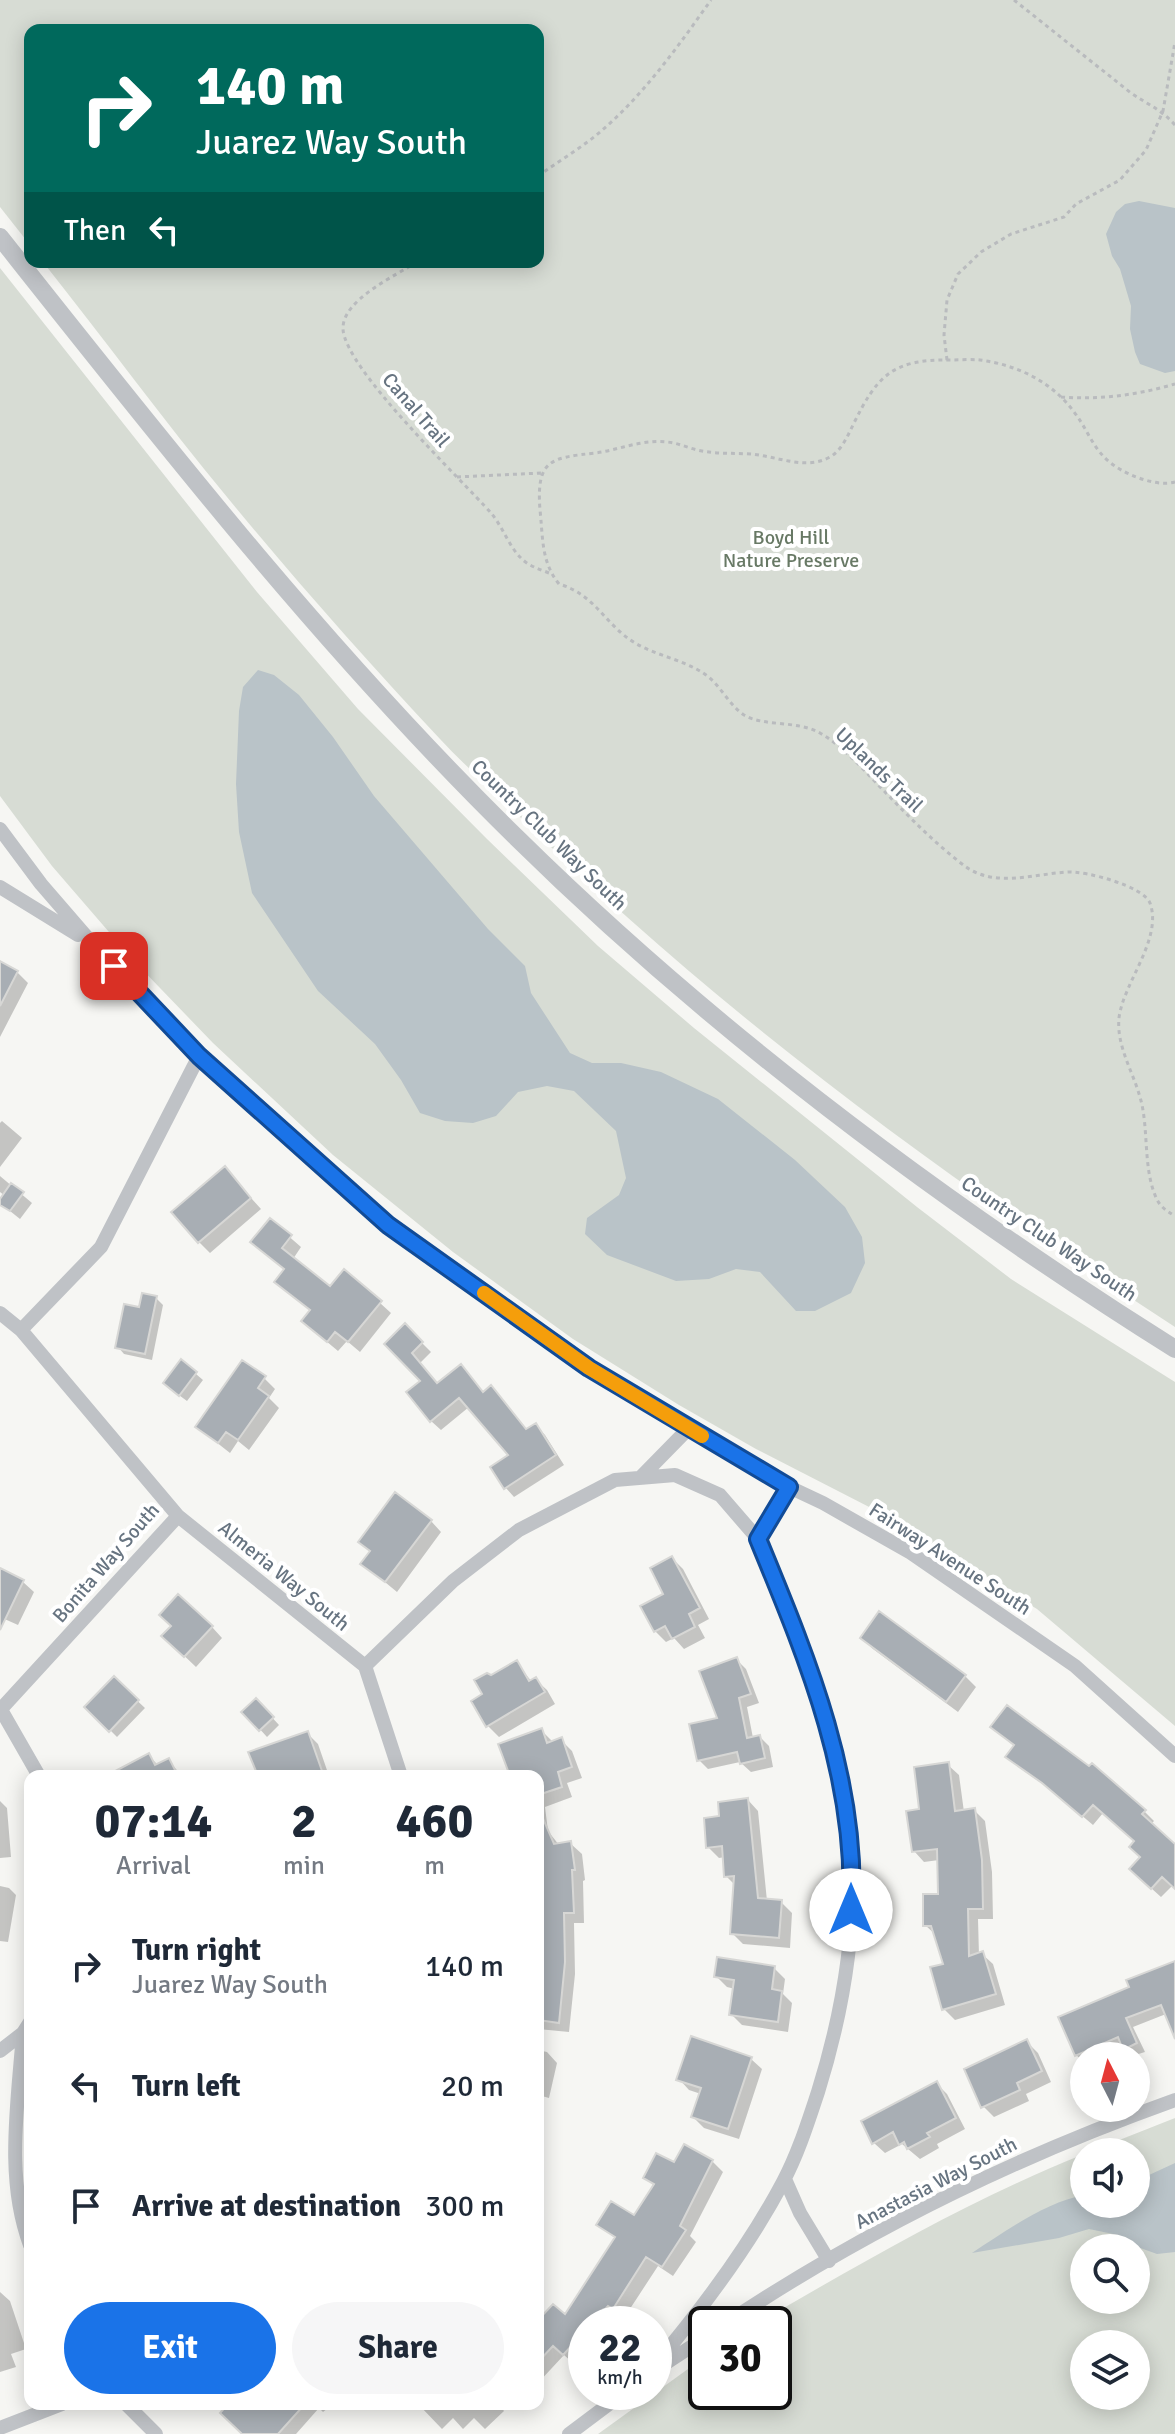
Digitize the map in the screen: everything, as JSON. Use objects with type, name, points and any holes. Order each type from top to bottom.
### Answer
[{"type":"street","name":"Country Club Way South","points":[[0,237],[24,267]]},
{"type":"street","name":"Country Club Way South","points":[[25,268],[167,448],[381,697],[517,838],[635,948],[742,1040],[964,1209],[1175,1349]]},
{"type":"street","name":"Fairway Avenue South","points":[[0,829],[41,884],[92,943],[199,1056],[388,1225],[589,1368],[789,1487],[911,1553],[1062,1658],[1175,1756]]},
{"type":"street","points":[[0,887],[92,943]]},
{"type":"street","points":[[21,1330],[101,1247],[199,1056]]},
{"type":"street","name":"Bonita Way South","points":[[0,1313],[21,1330],[178,1516],[1,1708]]},
{"type":"street","points":[[640,1478],[689,1428]]},
{"type":"street","points":[[399,1770],[365,1666],[453,1581],[519,1530],[615,1480],[675,1475],[720,1495],[758,1539],[809,1664],[832,1738],[846,1806],[853,1888],[849,1955],[835,2038],[807,2128],[785,2179],[699,2313],[672,2347]]},
{"type":"street","points":[[758,1539],[789,1487]]},
{"type":"street","name":"Almeria Way South","points":[[178,1516],[365,1666]]},
{"type":"street","points":[[1,1708],[36,1770]]},
{"type":"street","points":[[0,2051],[24,2029]]},
{"type":"street","points":[[24,2048],[14,2153],[24,2228]]},
{"type":"street","name":"Anastasia Way South","points":[[755,2306],[903,2220],[998,2173],[1175,2100]]},
{"type":"street","points":[[785,2179],[800,2213],[829,2261]]},
{"type":"street","points":[[0,2428],[46,2410]]},
{"type":"street","points":[[132,2410],[156,2434]]},
{"type":"street","points":[[569,2434],[601,2410]]},
{"type":"path","points":[[544,172],[596,135],[639,92],[675,52],[711,0]]},
{"type":"path","points":[[1014,0],[1147,105],[1163,111],[1175,125]]},
{"type":"path","points":[[947,360],[944,335],[947,300],[958,274],[981,252],[1011,234],[1064,217],[1076,204],[1120,180],[1146,150],[1163,111],[1175,42]]},
{"type":"path","name":"Canal Trail","points":[[408,268],[361,298],[346,312],[343,330],[360,366],[404,420],[494,516],[521,558],[551,574]]},
{"type":"path","points":[[551,574],[543,544],[539,493],[542,473],[556,458],[636,443],[668,442],[699,451],[754,454],[809,464],[828,459],[839,451],[872,389],[888,372],[912,363],[978,359],[1011,367],[1039,379],[1074,412],[1103,458],[1118,471],[1147,481],[1175,482]]},
{"type":"path","points":[[1061,397],[1097,400],[1175,384]]},
{"type":"path","points":[[457,477],[542,473]]},
{"type":"path","name":"Uplands Trail","points":[[551,574],[559,584],[576,589],[631,641],[707,676],[745,716],[795,724],[818,732],[858,764],[919,827],[967,868],[985,876],[1006,879],[1070,872],[1088,874],[1136,889],[1149,901],[1152,919],[1141,963],[1122,1003],[1120,1039],[1143,1107],[1143,1128],[1153,1192],[1160,1206],[1175,1216]]},
{"type":"green space","name":"Boyd Hill Nature Preserve","points":[[0,0],[1175,0],[1175,1327],[1001,1210],[834,1088],[753,1024],[595,888],[450,749],[332,620],[204,468],[48,268],[544,268],[544,24],[24,24],[24,237],[0,207]]},
{"type":"green space","points":[[0,268],[257,592],[358,709],[598,946],[694,1028],[1011,1279],[1175,1382],[1175,1726],[1037,1609],[875,1510],[756,1449],[679,1405],[573,1339],[453,1252],[333,1155],[213,1043],[134,961],[52,866],[0,796]]},
{"type":"green space","points":[[1175,2118],[1175,2434],[598,2434],[631,2410],[672,2410],[672,2381],[688,2369],[688,2410],[792,2410],[792,2306],[787,2306],[917,2233],[1070,2160],[1070,2218],[1150,2218],[1150,2138],[1124,2138]]},
{"type":"shaded area","points":[[1139,201],[1175,208],[1175,371],[1165,373],[1140,364],[1130,329],[1131,306],[1106,234],[1116,212],[1125,204]]},
{"type":"shaded area","points":[[258,670],[274,675],[299,695],[374,796],[488,929],[525,966],[531,993],[570,1053],[592,1063],[621,1063],[661,1072],[718,1099],[795,1160],[845,1207],[862,1237],[865,1263],[851,1293],[815,1311],[796,1311],[760,1272],[736,1269],[709,1279],[676,1281],[607,1255],[585,1234],[587,1218],[619,1195],[626,1178],[616,1131],[574,1091],[547,1086],[518,1092],[496,1116],[473,1123],[445,1121],[420,1113],[375,1044],[318,991],[252,893],[239,832],[236,784],[243,687]]},
{"type":"shaded area","points":[[1175,2163],[1175,2252],[1150,2251],[1150,2234],[1113,2234],[1089,2229],[1059,2238],[972,2253],[1026,2219],[1070,2199],[1070,2218],[1150,2218],[1150,2175]]},
{"type":"building","points":[[0,961],[18,971],[0,1006]]},
{"type":"building","points":[[225,1166],[251,1198],[198,1243],[171,1212]]},
{"type":"building","points":[[11,1183],[24,1192],[10,1211],[0,1205],[0,1199]]},
{"type":"building","points":[[270,1218],[292,1235],[282,1248],[330,1286],[344,1269],[382,1301],[348,1342],[335,1332],[327,1342],[301,1321],[310,1310],[274,1282],[284,1269],[250,1242]]},
{"type":"building","points":[[142,1293],[157,1296],[145,1354],[115,1348],[124,1304],[139,1307]]},
{"type":"building","points":[[405,1323],[423,1342],[412,1353],[437,1383],[461,1364],[483,1392],[491,1385],[526,1429],[536,1423],[556,1455],[504,1489],[490,1467],[508,1455],[459,1398],[430,1422],[406,1392],[420,1381],[384,1344]]},
{"type":"building","points":[[181,1359],[197,1372],[179,1396],[163,1383]]},
{"type":"building","points":[[242,1360],[266,1376],[258,1388],[269,1396],[238,1440],[226,1432],[218,1443],[195,1427]]},
{"type":"building","points":[[395,1492],[432,1520],[385,1582],[360,1564],[370,1551],[358,1542]]},
{"type":"building","points":[[672,1556],[700,1608],[689,1614],[695,1627],[672,1639],[665,1626],[654,1632],[640,1606],[663,1594],[650,1568]]},
{"type":"building","points":[[0,1568],[24,1580],[0,1630]]},
{"type":"building","points":[[178,1594],[213,1626],[184,1657],[161,1636],[171,1626],[159,1615]]},
{"type":"building","points":[[879,1611],[966,1675],[946,1702],[860,1638]]},
{"type":"building","points":[[737,1657],[751,1694],[739,1698],[747,1738],[760,1735],[765,1758],[740,1764],[737,1752],[697,1761],[689,1724],[717,1718],[699,1671]]},
{"type":"building","points":[[517,1660],[529,1681],[536,1677],[545,1692],[486,1727],[471,1701],[482,1694],[474,1680],[487,1673],[491,1675]]},
{"type":"building","points":[[114,1676],[139,1700],[109,1732],[84,1707]]},
{"type":"building","points":[[256,1698],[274,1717],[259,1731],[241,1712]]},
{"type":"building","points":[[1007,1705],[1089,1766],[1092,1763],[1146,1810],[1142,1814],[1175,1844],[1175,1889],[1162,1877],[1151,1889],[1129,1869],[1140,1857],[1129,1847],[1134,1841],[1093,1805],[1082,1817],[1005,1757],[1014,1745],[990,1727]]},
{"type":"building","points":[[542,1728],[547,1743],[562,1737],[572,1767],[558,1772],[562,1787],[544,1793],[544,1770],[508,1770],[498,1744]]},
{"type":"building","points":[[308,1731],[322,1770],[256,1770],[248,1752]]},
{"type":"building","points":[[149,1753],[155,1765],[169,1758],[175,1770],[117,1770]]},
{"type":"building","points":[[949,1762],[955,1811],[975,1808],[982,1860],[983,1909],[968,1909],[969,1956],[983,1951],[996,1994],[942,2010],[930,1967],[943,1964],[931,1926],[923,1926],[923,1894],[938,1894],[937,1849],[912,1852],[906,1811],[919,1809],[914,1767]]},
{"type":"building","points":[[748,1798],[758,1898],[782,1900],[779,1938],[730,1934],[734,1876],[724,1877],[722,1846],[706,1848],[704,1818],[719,1816],[718,1802]]},
{"type":"building","points":[[544,1821],[554,1844],[571,1841],[575,1870],[572,1870],[574,1913],[564,1913],[565,1962],[559,2023],[544,2021]]},
{"type":"building","points":[[717,1957],[775,1966],[772,1989],[782,1991],[778,2022],[729,2015],[734,1980],[714,1977]]},
{"type":"building","points":[[1175,1961],[1175,2039],[1161,2005],[1126,2018],[1137,2042],[1120,2042],[1118,2037],[1107,2042],[1070,2042],[1070,2045],[1058,2017],[1129,1987],[1126,1980]]},
{"type":"building","points":[[691,2036],[752,2057],[728,2129],[691,2117],[701,2088],[676,2080]]},
{"type":"building","points":[[1027,2039],[1042,2071],[1017,2083],[1020,2090],[981,2108],[964,2069]]},
{"type":"building","points":[[937,2081],[956,2118],[927,2133],[930,2137],[907,2149],[904,2142],[899,2145],[893,2132],[872,2144],[861,2121]]},
{"type":"building","points":[[684,2144],[713,2160],[680,2226],[686,2230],[662,2267],[646,2257],[615,2306],[570,2306],[615,2237],[596,2225],[611,2201],[634,2215],[654,2184],[643,2178],[656,2153],[674,2162]]},
{"type":"building","points":[[553,2304],[565,2314],[568,2309],[568,2350],[563,2355],[553,2346],[544,2356],[544,2314]]},
{"type":"building","points":[[223,2410],[300,2410],[278,2434],[242,2434],[220,2413]]},
{"type":"slow traffic","points":[[484,1293],[589,1368],[702,1436]]},
{"type":"route","points":[[114,966],[199,1056],[388,1225],[589,1368],[789,1487],[758,1539],[809,1664],[832,1738],[846,1806],[853,1888],[851,1910]]}]
